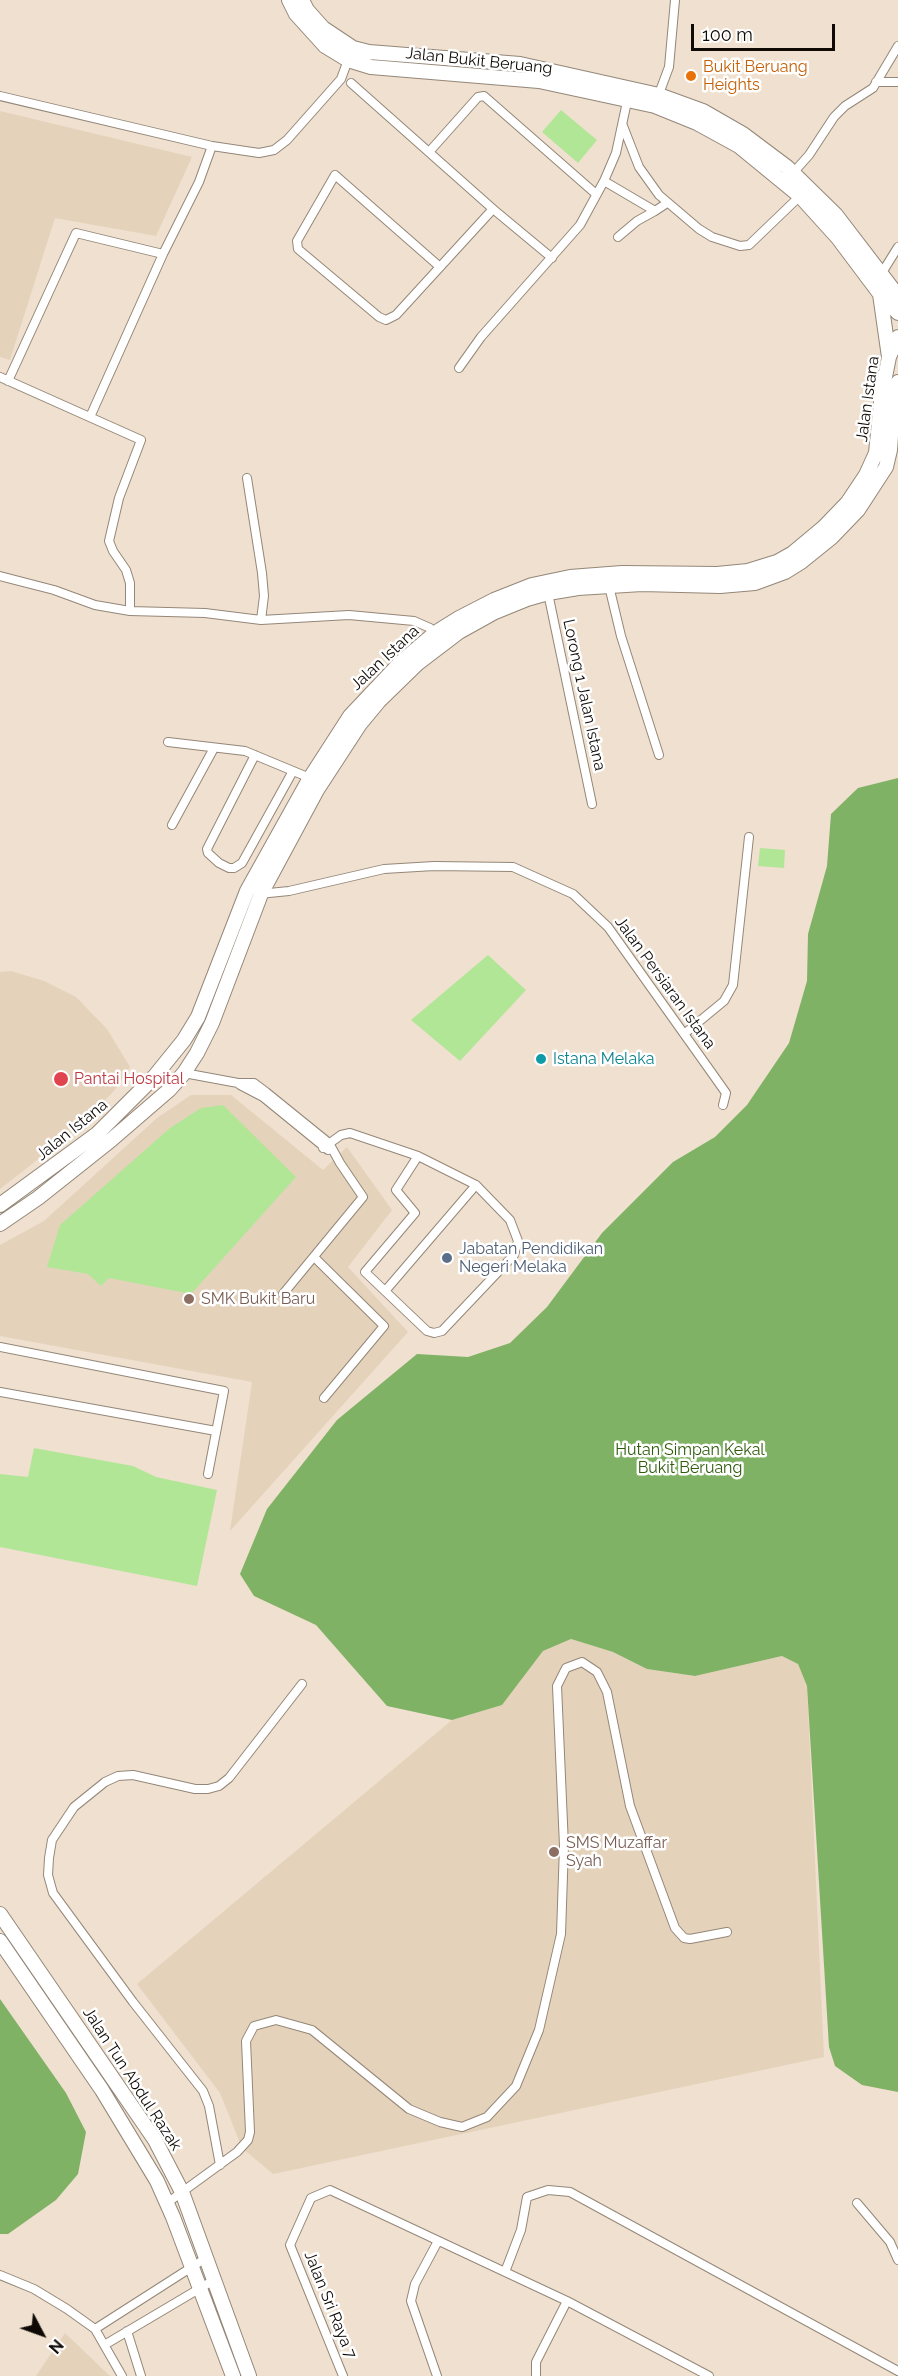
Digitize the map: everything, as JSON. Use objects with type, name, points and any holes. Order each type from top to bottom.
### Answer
[{"type":"main road","name":"Jalan Bukit Beruang","points":[[289,0],[296,14],[325,46],[348,60],[371,67],[539,81],[629,93]]},
{"type":"main road","name":"Jalan Bukit Beruang","points":[[302,0],[307,10],[323,28],[353,48],[369,52],[520,64],[703,111],[743,134],[793,173],[836,215],[880,276],[898,296]]},
{"type":"main road","name":"Jalan Bukit Beruang","points":[[657,100],[739,146],[800,196],[838,238],[880,294],[898,313]]},
{"type":"main road","points":[[880,294],[889,357]]},
{"type":"main road","name":"Jalan Istana","points":[[0,1205],[97,1134],[154,1077],[184,1040],[198,1017],[254,892],[310,778],[350,716],[401,662],[494,600],[532,585],[570,577],[622,573],[717,574],[748,571],[777,562],[793,553],[823,528],[848,502],[866,475],[876,453],[882,392],[889,357],[898,337]]},
{"type":"main road","name":"Jalan Istana","points":[[0,1224],[38,1198],[111,1140],[169,1090],[184,1073],[213,1023],[254,892],[355,731],[439,638],[495,612],[548,593],[642,584],[720,586],[755,583],[785,572],[832,537],[858,510],[886,467],[897,388]]},
{"type":"main road","points":[[184,1073],[180,1065],[202,1020],[207,994]]},
{"type":"main road","points":[[119,1113],[148,1096],[168,1074],[184,1073]]},
{"type":"main road","name":"Jalan Tun Abdul Razak","points":[[0,1914],[155,2140],[182,2192],[249,2376]]},
{"type":"main road","name":"Jalan Tun Abdul Razak","points":[[0,1941],[102,2090],[157,2181],[233,2376]]},
{"type":"street","points":[[657,100],[669,67],[675,0]]},
{"type":"street","points":[[793,173],[809,155],[834,117],[845,106],[867,92],[876,82],[898,46]]},
{"type":"street","points":[[0,96],[212,146],[259,153],[274,150],[287,140],[341,79],[348,60]]},
{"type":"street","points":[[876,82],[898,82]]},
{"type":"street","points":[[351,83],[552,258]]},
{"type":"street","points":[[459,368],[481,337],[580,225],[616,153],[629,93]]},
{"type":"street","points":[[429,152],[478,97],[484,96],[596,194]]},
{"type":"street","points":[[623,126],[639,167],[659,195],[712,237],[745,246],[749,245],[800,196]]},
{"type":"street","points":[[90,417],[163,254],[199,182],[212,146]]},
{"type":"street","points":[[440,267],[335,175],[298,236],[298,249],[379,317],[386,320],[396,315],[440,267],[493,209]]},
{"type":"street","points":[[604,181],[656,211]]},
{"type":"street","points":[[618,237],[637,221],[667,203]]},
{"type":"street","points":[[130,611],[130,583],[126,570],[112,551],[109,540],[119,498],[142,443],[138,439],[4,379],[76,233],[163,254]]},
{"type":"street","points":[[880,276],[898,247]]},
{"type":"street","points":[[248,478],[262,573],[264,596],[261,620]]},
{"type":"street","points":[[0,576],[54,590],[96,605],[130,611],[205,613],[261,620],[349,615],[414,621],[423,624],[439,638]]},
{"type":"street","points":[[609,586],[621,636],[659,755]]},
{"type":"street","name":"Lorong 1 Jalan Istana","points":[[548,593],[592,804]]},
{"type":"street","points":[[168,742],[245,751],[310,778]]},
{"type":"street","points":[[172,825],[214,748]]},
{"type":"street","points":[[255,755],[207,849],[208,854],[219,863],[234,868],[242,863],[293,771]]},
{"type":"street","points":[[684,1034],[724,1001],[733,985],[749,837]]},
{"type":"street","name":"Jalan Persiaran Istana","points":[[254,892],[289,891],[384,870],[434,866],[513,867],[573,894],[608,927],[726,1093],[723,1105]]},
{"type":"street","points":[[184,1073],[238,1083],[263,1097],[326,1145],[334,1153],[363,1197],[283,1294]]},
{"type":"street","points":[[326,1145],[341,1135],[350,1133],[418,1156],[476,1185],[510,1220],[518,1241],[514,1255],[442,1331],[434,1334],[426,1331],[365,1272],[415,1213],[396,1190],[418,1156]]},
{"type":"street","points":[[386,1290],[476,1185]]},
{"type":"street","points":[[314,1257],[384,1326],[324,1398]]},
{"type":"street","points":[[0,1347],[224,1391],[208,1474]]},
{"type":"street","points":[[0,1392],[216,1431]]},
{"type":"street","points":[[167,2203],[243,2148],[250,2132],[246,2041],[254,2026],[276,2020],[312,2030],[409,2109],[440,2122],[462,2127],[487,2117],[516,2086],[539,2030],[561,1934],[564,1846],[557,1686],[566,1668],[582,1662],[597,1672],[607,1692],[630,1806],[675,1928],[684,1938],[690,1940],[727,1932]]},
{"type":"street","points":[[220,2165],[209,2106],[203,2091],[133,2002],[53,1893],[48,1875],[52,1840],[68,1815],[92,1791],[111,1779],[133,1775],[195,1789],[219,1786],[229,1778],[302,1684]]},
{"type":"street","name":"Jalan Sri Raya 7","points":[[343,2376],[290,2245],[311,2198],[330,2190],[438,2241]]},
{"type":"street","points":[[505,2272],[521,2230],[527,2197],[548,2190],[570,2192],[898,2371]]},
{"type":"street","points":[[857,2203],[890,2242],[898,2260]]},
{"type":"street","points":[[437,2376],[411,2301],[415,2284],[438,2241],[567,2301],[709,2376]]},
{"type":"street","points":[[95,2329],[206,2258]]},
{"type":"street","points":[[0,2275],[34,2289],[95,2329],[106,2344],[122,2376]]},
{"type":"street","points":[[106,2344],[214,2280]]},
{"type":"street","points":[[536,2376],[536,2362],[567,2301]]},
{"type":"street","points":[[127,2331],[141,2376]]},
{"type":"shaded area","points":[[0,111],[192,157],[156,236],[55,218],[10,360],[0,357]]},
{"type":"shaded area","name":"Pantai Hospital","points":[[11,971],[44,981],[76,997],[107,1029],[130,1067],[114,1091],[73,1132],[0,1189],[0,972]]},
{"type":"shaded area","name":"SMK Bukit Baru","points":[[191,1095],[231,1095],[323,1170],[347,1147],[392,1210],[348,1267],[408,1332],[230,1531],[252,1382],[0,1336],[0,1245],[44,1221],[157,1118]]},
{"type":"shaded area","name":"SMS Muzaffar Syah","points":[[571,1639],[613,1652],[647,1669],[695,1676],[782,1656],[798,1664],[807,1686],[824,2057],[273,2174],[242,2148],[220,2093],[137,1984],[452,1720],[502,1705],[543,1651]]},
{"type":"shaded area","points":[[65,2333],[110,2376],[36,2376]]},
{"type":"green space","points":[[561,110],[597,140],[578,163],[542,132]]},
{"type":"green space","name":"Hutan Simpan Kekal Bukit Beruang","points":[[898,778],[898,2092],[862,2085],[835,2066],[829,2047],[807,1686],[798,1664],[782,1656],[695,1676],[647,1669],[613,1652],[571,1639],[543,1651],[502,1705],[452,1720],[387,1706],[316,1625],[254,1596],[240,1574],[267,1509],[337,1420],[417,1354],[468,1357],[510,1343],[547,1307],[602,1233],[673,1162],[715,1137],[747,1105],[789,1043],[807,981],[808,934],[827,866],[831,814],[858,788]]},
{"type":"green space","points":[[760,848],[785,850],[784,868],[758,866]]},
{"type":"green space","points":[[488,955],[526,990],[460,1061],[411,1020]]},
{"type":"green space","points":[[223,1105],[296,1177],[191,1294],[109,1278],[101,1286],[88,1274],[47,1267],[60,1225],[170,1128],[201,1108]]},
{"type":"green space","points":[[34,1448],[133,1466],[156,1477],[217,1490],[197,1586],[0,1547],[0,1474],[28,1477]]},
{"type":"green space","points":[[0,1999],[66,2093],[86,2132],[78,2174],[56,2200],[8,2234],[0,2234]]},
{"type":"place","name":"Bukit Beruang Heights","points":[[691,76]]},
{"type":"place","name":"Istana Melaka","points":[[541,1059]]},
{"type":"place","name":"Pantai Hospital","points":[[61,1079]]},
{"type":"place","name":"Jabatan Pendidikan Negeri Melaka","points":[[447,1258]]},
{"type":"place","name":"SMK Bukit Baru","points":[[189,1299]]},
{"type":"place","name":"SMS Muzaffar Syah","points":[[554,1852]]}]
